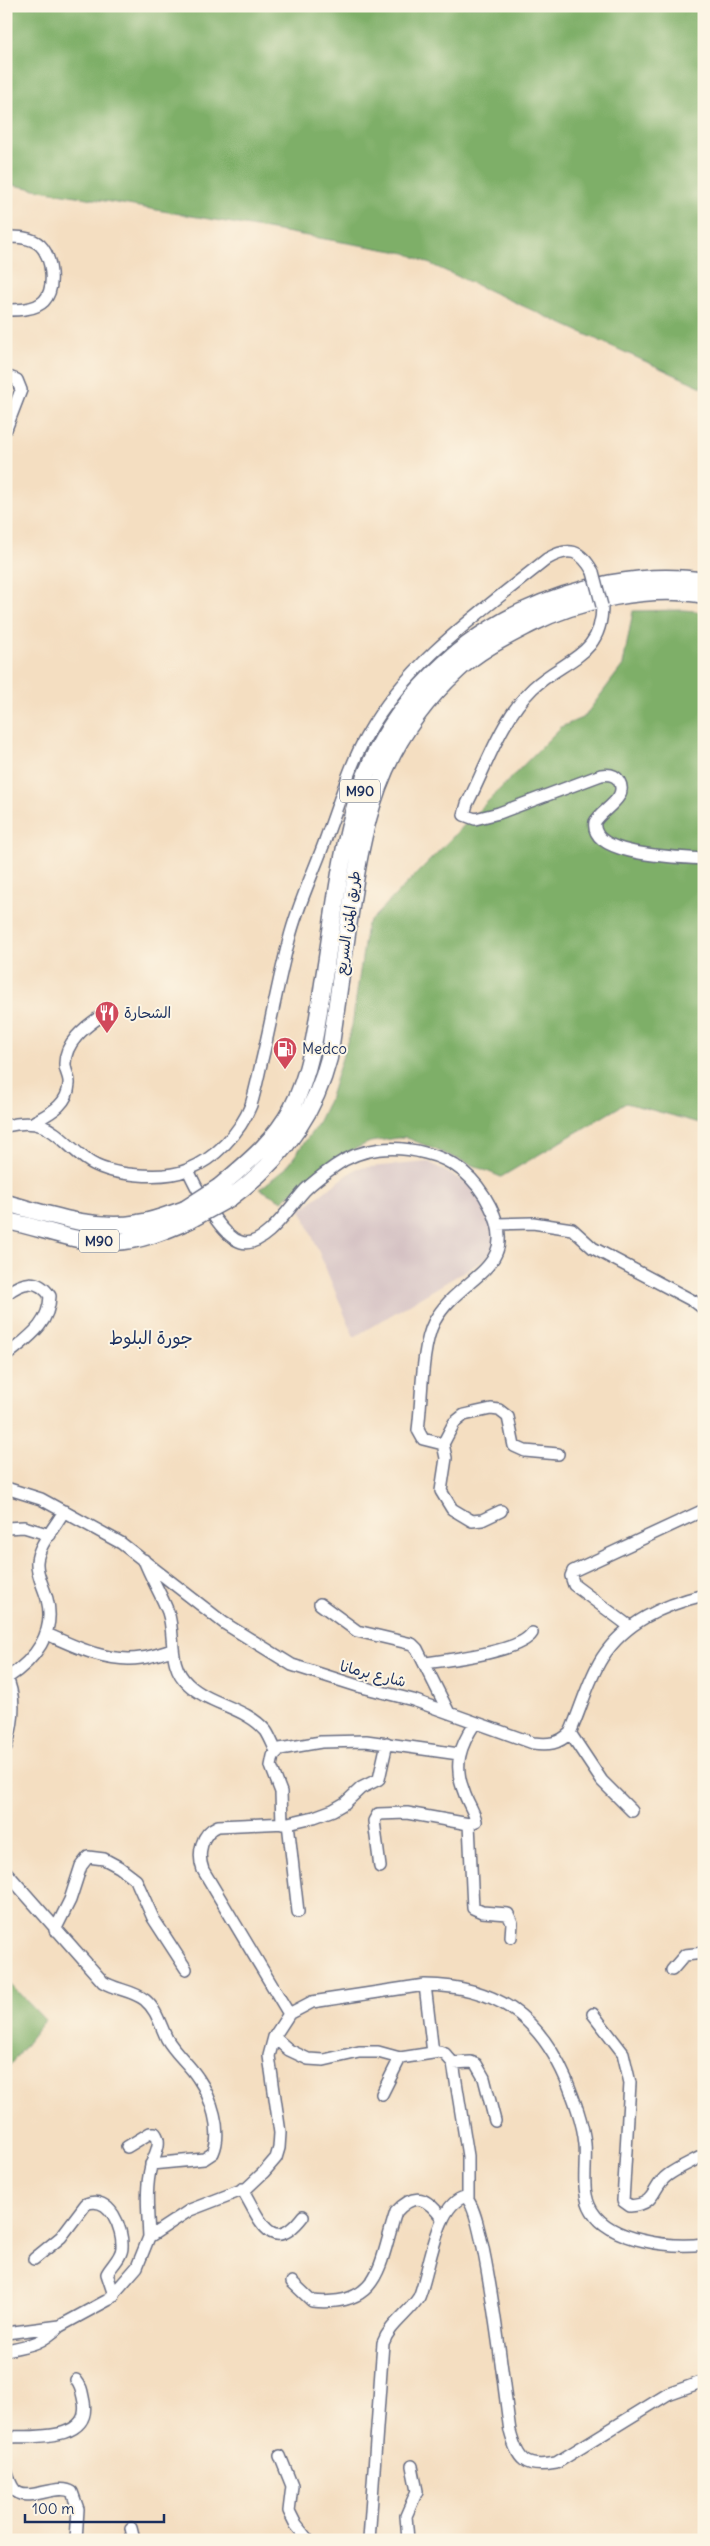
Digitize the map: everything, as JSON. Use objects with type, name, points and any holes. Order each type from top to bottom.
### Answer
[{"type":"highway","name":"طريق المتن السريع","points":[[224,1193],[267,1146],[291,1110],[301,1089],[312,1052],[346,843],[359,791],[376,753],[393,723],[416,692],[441,665],[471,641],[538,604],[576,590],[614,583],[666,578],[704,580]]},
{"type":"highway","name":"طريق المتن السريع","points":[[9,1222],[73,1237],[111,1242],[157,1234],[224,1193],[262,1173],[280,1154],[304,1120],[323,1080],[329,1058],[356,864],[369,810],[379,780],[398,742],[431,697],[458,669],[491,645],[549,615],[618,597],[665,592],[704,595]]},
{"type":"highway","name":"طريق المتن السريع","points":[[6,1204],[91,1224],[116,1225],[138,1223],[188,1214]]},
{"type":"street","points":[[6,237],[22,238],[40,245],[47,258],[51,281],[44,300],[35,306],[6,310]]},
{"type":"street","points":[[6,376],[17,380],[21,390],[6,429]]},
{"type":"street","points":[[34,1122],[53,1132],[88,1161],[99,1166],[152,1176],[188,1170],[224,1145],[238,1130],[251,1105],[288,941],[301,898],[327,837],[355,757],[368,732],[416,669],[448,640],[558,552],[577,553],[587,561],[593,572],[602,606],[601,628],[591,646],[533,689],[507,721],[467,804],[464,815],[475,818],[499,813],[601,775],[610,774],[617,778],[621,786],[620,795],[595,822],[596,835],[603,842],[609,846],[642,853],[704,859]]},
{"type":"street","points":[[6,1126],[34,1122],[57,1110],[67,1096],[70,1082],[65,1065],[69,1047],[85,1027],[101,1016]]},
{"type":"street","points":[[188,1170],[216,1220],[230,1237],[240,1242],[258,1241],[272,1229],[307,1188],[336,1164],[369,1151],[391,1147],[445,1158],[460,1168],[477,1184],[490,1207],[501,1235],[499,1248],[489,1267],[455,1293],[434,1323],[427,1346],[418,1430],[423,1439],[443,1444]]},
{"type":"street","points":[[496,1224],[533,1223],[572,1229],[593,1248],[695,1302],[704,1309]]},
{"type":"street","points":[[6,1294],[16,1286],[30,1282],[38,1284],[50,1296],[45,1320],[6,1356]]},
{"type":"street","points":[[501,1511],[482,1520],[472,1521],[452,1509],[441,1491],[446,1458],[443,1444],[458,1418],[474,1411],[499,1410],[508,1417],[514,1446],[525,1451],[558,1454]]},
{"type":"street","name":"شارع برمانا","points":[[6,1488],[41,1498],[121,1543],[224,1623],[292,1665],[348,1684],[413,1700],[533,1744],[549,1745],[561,1741],[570,1733]]},
{"type":"street","points":[[629,1626],[574,1585],[571,1576],[573,1571],[704,1510]]},
{"type":"street","points":[[6,1748],[12,1728],[11,1688],[7,1677],[31,1659],[42,1646],[47,1634],[50,1609],[37,1563],[41,1549],[64,1511]]},
{"type":"street","points":[[6,1528],[24,1527],[50,1535]]},
{"type":"street","points":[[144,1560],[167,1610],[172,1650],[180,1673],[187,1683],[224,1707],[255,1721],[266,1732],[276,1752]]},
{"type":"street","points":[[632,1811],[602,1781],[570,1733],[602,1659],[629,1626],[678,1601],[704,1595]]},
{"type":"street","points":[[320,1604],[357,1630],[412,1644],[425,1664],[449,1713]]},
{"type":"street","points":[[47,1634],[76,1647],[115,1658],[141,1658],[172,1650]]},
{"type":"street","points":[[425,1664],[502,1648],[525,1641],[532,1634]]},
{"type":"street","points":[[380,1867],[374,1821],[378,1814],[407,1813],[470,1824],[476,1821],[461,1783],[459,1754],[463,1742],[475,1723]]},
{"type":"street","points":[[298,1912],[281,1792],[271,1766],[276,1752],[287,1747],[342,1740],[388,1743],[459,1754]]},
{"type":"street","points":[[289,2014],[200,1863],[204,1838],[213,1828],[227,1825],[285,1824],[333,1810],[345,1803],[361,1788],[377,1781],[381,1776],[388,1743]]},
{"type":"street","points":[[470,1824],[472,1908],[482,1912],[508,1914],[512,1923],[510,1937]]},
{"type":"street","points":[[55,1930],[68,1905],[83,1862],[88,1857],[100,1858],[120,1867],[136,1880],[153,1918],[186,1970]]},
{"type":"street","points":[[6,1872],[55,1930],[103,1982],[112,1987],[130,1992],[147,2001],[155,2011],[168,2039],[197,2076],[206,2093],[218,2132],[213,2153],[204,2159],[151,2164]]},
{"type":"street","points":[[672,1970],[685,1955],[704,1953]]},
{"type":"street","points":[[425,1985],[433,2053]]},
{"type":"street","points":[[149,2237],[190,2210],[242,2189],[264,2172],[276,2158],[280,2133],[269,2056],[274,2037],[289,2014],[312,2002],[425,1985],[443,1986],[485,1995],[498,2000],[524,2016],[544,2037],[559,2063],[572,2093],[585,2144],[587,2198],[592,2211],[601,2221],[620,2232],[638,2239],[669,2246],[704,2244]]},
{"type":"street","points":[[593,2014],[623,2053],[630,2083],[623,2201],[630,2206],[642,2205],[651,2198],[666,2176],[704,2155]]},
{"type":"street","points":[[274,2037],[289,2050],[308,2059],[324,2060],[359,2052],[378,2052],[400,2058],[433,2053],[445,2054],[453,2063],[468,2156],[468,2198],[475,2214],[484,2252],[510,2431],[517,2453],[522,2461],[535,2465],[556,2463],[668,2394],[704,2381]]},
{"type":"street","points":[[382,2094],[400,2058]]},
{"type":"street","points":[[453,2063],[471,2062],[481,2070],[495,2121]]},
{"type":"street","points":[[6,2350],[46,2340],[60,2326],[108,2300],[137,2267],[149,2237],[147,2194],[151,2164],[159,2144],[155,2133],[150,2133],[127,2147]]},
{"type":"street","points":[[242,2189],[265,2229],[271,2233],[281,2234],[303,2216]]},
{"type":"street","points":[[369,2540],[383,2343],[390,2329],[413,2306],[419,2297],[442,2218],[450,2204],[460,2198],[468,2198]]},
{"type":"street","points":[[292,2282],[312,2301],[341,2301],[354,2296],[364,2290],[378,2275],[396,2212],[402,2205],[419,2199],[428,2200],[442,2218]]},
{"type":"street","points":[[34,2259],[61,2237],[86,2204],[94,2202],[106,2207],[115,2215],[123,2246],[121,2253],[107,2274],[114,2295]]},
{"type":"street","points":[[6,2332],[60,2326]]},
{"type":"street","points":[[6,2437],[61,2434],[77,2426],[85,2412],[82,2386],[76,2380]]},
{"type":"street","points":[[280,2456],[292,2486],[289,2511],[292,2519],[308,2540]]},
{"type":"street","points":[[408,2540],[406,2516],[417,2491],[412,2466]]},
{"type":"street","points":[[6,2470],[14,2489],[20,2493],[34,2494],[63,2489],[72,2492],[78,2515],[76,2540]]},
{"type":"street","points":[[131,2528],[134,2540]]},
{"type":"shaded area","points":[[429,1162],[475,1188],[488,1209],[498,1242],[494,1254],[354,1337],[301,1209],[357,1168]]},
{"type":"green space","points":[[6,6],[704,6],[704,388],[406,253],[6,184]]},
{"type":"green space","points":[[684,610],[704,612],[704,1124],[626,1103],[501,1177],[405,1137],[370,1142],[333,1159],[282,1201],[260,1189],[286,1168],[317,1125],[329,1100],[352,1026],[367,924],[561,727],[584,717],[623,665],[633,611]]},
{"type":"green space","points":[[6,1980],[45,2020],[6,2070]]},
{"type":"place","name":"الشحارة","points":[[107,1034]]},
{"type":"place","name":"Medco","points":[[285,1070]]},
{"type":"district","name":"جورة البلوط","points":[[151,1338]]}]
